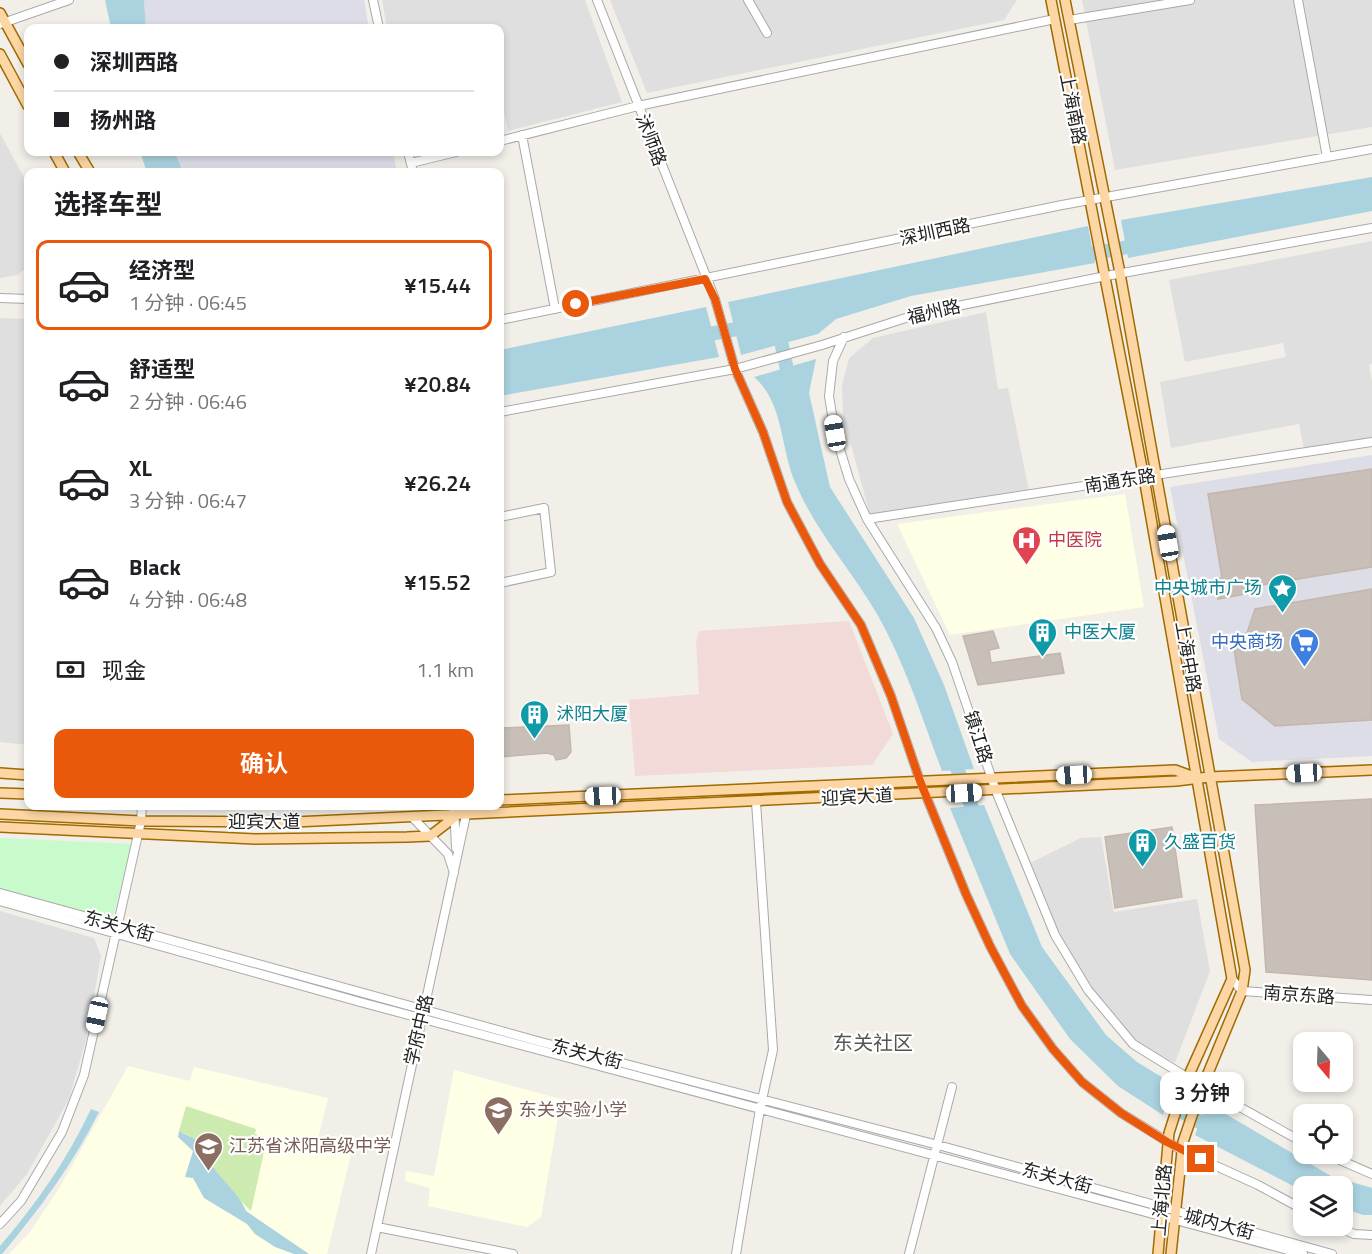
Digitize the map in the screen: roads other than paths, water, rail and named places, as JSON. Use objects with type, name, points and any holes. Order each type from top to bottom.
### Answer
[{"type":"main road","name":"上海南路","points":[[1051,0],[1094,219]]},
{"type":"main road","name":"上海南路","points":[[1065,0],[1109,216]]},
{"type":"main road","points":[[2,20],[24,57]]},
{"type":"main road","points":[[0,54],[24,99]]},
{"type":"main road","name":"上海中路","points":[[1109,216],[1245,970],[1242,991]]},
{"type":"main road","name":"上海中路","points":[[1094,219],[1106,273],[1188,719],[1196,778],[1232,979]]},
{"type":"main road","name":"迎宾大道","points":[[504,800],[1175,770],[1196,778]]},
{"type":"main road","points":[[1196,778],[1372,770]]},
{"type":"main road","points":[[0,773],[24,775]]},
{"type":"main road","name":"迎宾大道","points":[[0,814],[141,821],[294,822],[455,817],[986,792],[1176,782],[1196,778]]},
{"type":"main road","points":[[0,793],[24,794]]},
{"type":"main road","points":[[0,827],[255,839],[430,836],[455,817]]},
{"type":"main road","name":"上海北路","points":[[1158,1254],[1168,1138],[1186,1082],[1232,979]]},
{"type":"main road","name":"上海北路","points":[[1171,1254],[1182,1146],[1200,1091],[1242,991]]},
{"type":"street","points":[[2,20],[69,0]]},
{"type":"street","points":[[373,0],[378,24]]},
{"type":"street","name":"沭师路","points":[[597,0],[705,279],[715,299],[735,369],[763,432],[787,502],[820,564],[861,625],[891,696],[920,781],[966,894],[1022,1006],[1053,1049],[1082,1082],[1121,1113],[1293,1204]]},
{"type":"street","points":[[748,0],[767,33]]},
{"type":"street","points":[[1069,20],[1190,0]]},
{"type":"street","points":[[1298,0],[1328,157]]},
{"type":"street","points":[[504,140],[638,106],[1055,19]]},
{"type":"street","points":[[522,135],[555,309]]},
{"type":"street","name":"深圳西路","points":[[504,319],[1106,197],[1372,149]]},
{"type":"street","points":[[409,156],[412,168]]},
{"type":"street","points":[[411,163],[440,156]]},
{"type":"street","name":"福州路","points":[[504,411],[735,369],[822,345],[918,314],[1106,273],[1372,228]]},
{"type":"street","points":[[0,298],[24,299]]},
{"type":"street","name":"镇江路","points":[[844,337],[833,361],[829,396],[835,433],[849,479],[867,519],[936,628],[955,672],[987,778],[996,791],[1055,935],[1088,990],[1132,1044],[1200,1091],[1293,1138]]},
{"type":"street","name":"南通东路","points":[[867,519],[1372,442]]},
{"type":"street","points":[[504,516],[544,508],[551,572],[504,582]]},
{"type":"street","points":[[736,1254],[760,1109],[774,1046],[756,802]]},
{"type":"street","points":[[0,1224],[21,1201],[62,1132],[84,1075],[142,810]]},
{"type":"street","points":[[454,810],[454,873]]},
{"type":"street","name":"学府中路","points":[[371,1254],[467,810]]},
{"type":"street","points":[[413,818],[448,854],[454,873]]},
{"type":"street","name":"东关大街","points":[[0,893],[762,1100],[938,1145],[1175,1216]]},
{"type":"street","name":"东关大街","points":[[0,902],[760,1109],[1162,1212]]},
{"type":"street","name":"南京东路","points":[[1232,979],[1242,991],[1372,1000]]},
{"type":"street","points":[[909,1254],[952,1087]]},
{"type":"street","points":[[1349,1164],[1372,1174]]},
{"type":"street","name":"城内大街","points":[[1175,1216],[1304,1254]]},
{"type":"street","name":"城内大街","points":[[1175,1216],[1332,1254]]},
{"type":"street","points":[[377,1227],[513,1254]]},
{"type":"street","points":[[1353,1234],[1372,1235]]},
{"type":"water","points":[[105,0],[144,0],[146,24],[110,24]]},
{"type":"water","points":[[141,156],[177,156],[181,168],[146,168]]},
{"type":"water","points":[[1372,177],[1372,211],[1128,258],[1121,220]]},
{"type":"water","points":[[1088,226],[1095,263],[911,296],[836,319],[818,334],[741,355],[728,302]]},
{"type":"water","points":[[706,307],[719,357],[504,395],[504,349]]},
{"type":"water","points":[[816,359],[809,393],[830,487],[914,618],[944,685],[974,769],[942,771],[887,633],[803,500],[790,469],[771,399],[754,377]]},
{"type":"water","points":[[984,805],[1042,947],[1106,1035],[1137,1062],[1173,1084],[1163,1115],[1118,1086],[1070,1039],[1010,954],[950,808]]},
{"type":"water","points":[[1207,1103],[1293,1154],[1293,1164],[1311,1164],[1331,1176],[1293,1176],[1293,1186],[1195,1135]]},
{"type":"water","points":[[91,1109],[99,1112],[67,1168],[29,1221],[0,1254],[0,1246],[50,1181]]},
{"type":"water","points":[[179,1131],[208,1146],[205,1151],[209,1160],[237,1195],[246,1211],[309,1254],[294,1254],[275,1247],[255,1234],[247,1224],[204,1198],[193,1178],[185,1177],[193,1151],[178,1137]]},
{"type":"water","points":[[1353,1182],[1372,1188],[1372,1215],[1353,1212]]},
{"type":"waterway","points":[[1076,257],[1143,244]]},
{"type":"waterway","points":[[694,337],[752,326]]},
{"type":"waterway","points":[[778,327],[790,384]]},
{"type":"waterway","points":[[952,755],[977,821]]},
{"type":"waterway","points":[[1152,1094],[1215,1131]]},
{"type":"place","name":"中医院","points":[[1027,566]]},
{"type":"place","name":"中央城市广场","points":[[1283,614]]},
{"type":"place","name":"中医大厦","points":[[1043,658]]},
{"type":"place","name":"中央商场","points":[[1304,668]]},
{"type":"place","name":"沭阳大厦","points":[[535,740]]},
{"type":"place","name":"久盛百货","points":[[1143,868]]},
{"type":"place","name":"东关实验小学","points":[[498,1136]]},
{"type":"place","name":"江苏省沭阳高级中学","points":[[208,1172]]},
{"type":"district","name":"东关社区","points":[[873,1043]]}]
